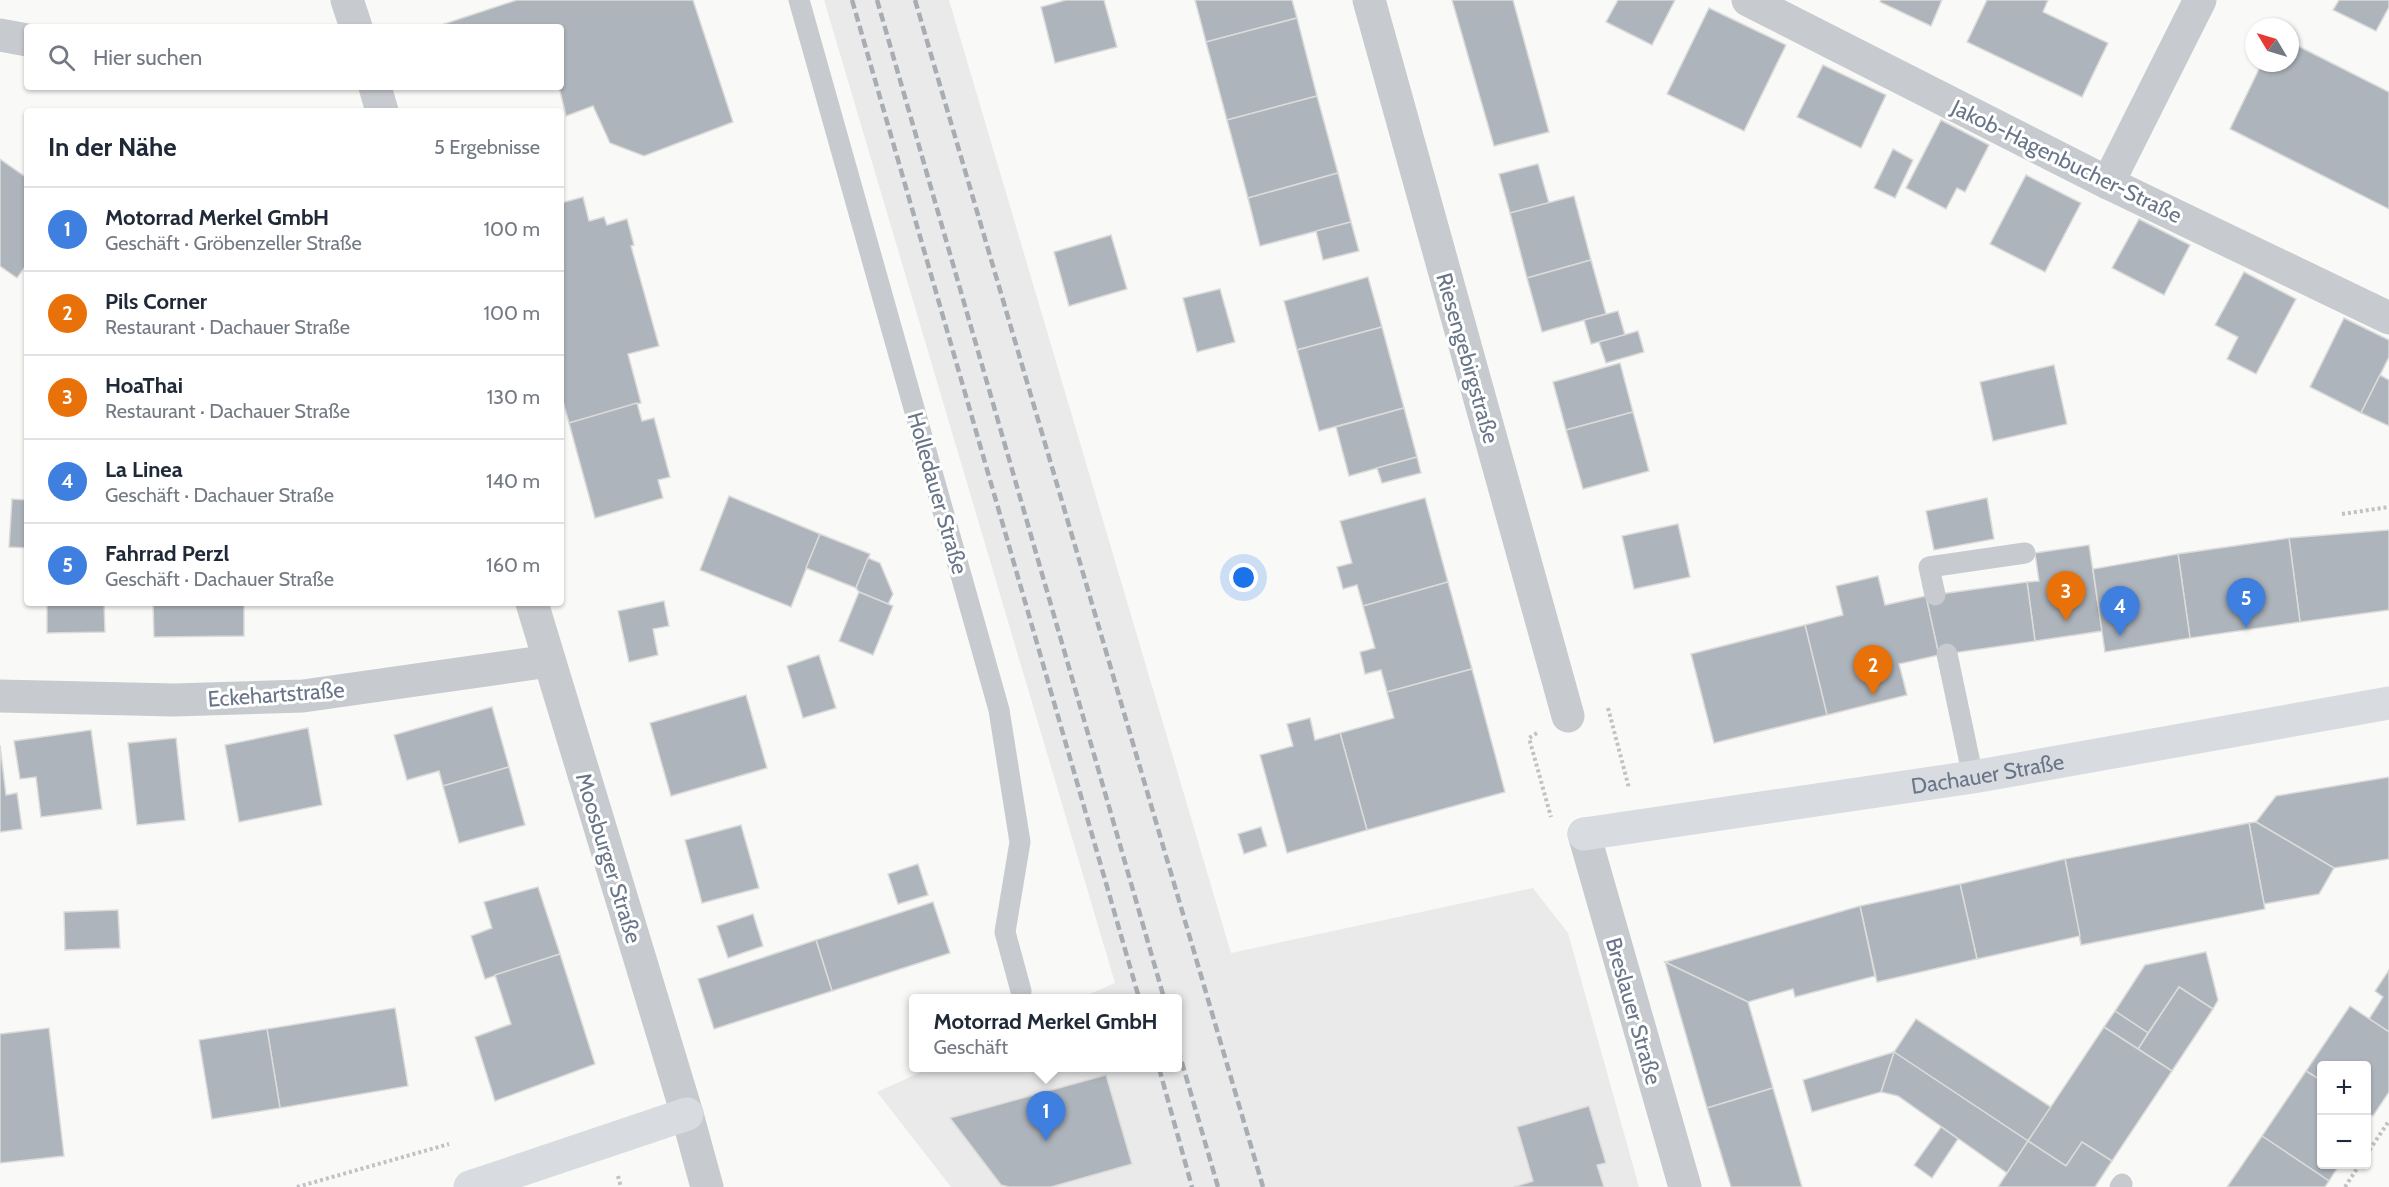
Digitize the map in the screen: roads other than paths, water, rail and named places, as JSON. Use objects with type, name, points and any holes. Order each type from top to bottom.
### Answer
[{"type":"main road","name":"Dachauer Straße","points":[[1584,834],[1973,777],[2389,703]]},
{"type":"main road","points":[[470,1187],[687,1114]]},
{"type":"street","name":"Riesengebirgstraße","points":[[1369,0],[1568,716]]},
{"type":"street","name":"Jakob-Hagenbucher-Straße","points":[[1748,0],[2108,183],[2389,318]]},
{"type":"street","points":[[2108,183],[2200,0]]},
{"type":"street","points":[[0,35],[24,39]]},
{"type":"street","points":[[376,90],[381,108]]},
{"type":"street","name":"Moosburger Straße","points":[[533,606],[707,1187]]},
{"type":"street","name":"Eckehartstraße","points":[[0,696],[174,700],[303,696],[549,661]]},
{"type":"street","name":"Breslauer Straße","points":[[1584,834],[1685,1187]]},
{"type":"lane","name":"Holledauer Straße","points":[[799,0],[999,710],[1020,842],[1005,932],[1020,991]]},
{"type":"lane","points":[[1935,595],[1929,567],[2025,553]]},
{"type":"lane","points":[[1947,654],[1973,777]]},
{"type":"railway","points":[[852,0],[1138,994]]},
{"type":"railway","points":[[877,0],[1163,994]]},
{"type":"railway","points":[[915,0],[1263,1187]]},
{"type":"railway","points":[[1182,1063],[1218,1187]]},
{"type":"railway","points":[[1160,1072],[1192,1187]]},
{"type":"place","name":"HoaThai","points":[[2066,621]]},
{"type":"place","name":"Fahrrad Perzl","points":[[2246,628]]},
{"type":"place","name":"La Linea","points":[[2120,636]]},
{"type":"place","name":"Pils Corner","points":[[1873,695]]},
{"type":"place","name":"Motorrad Merkel GmbH","points":[[1046,1141]]}]
